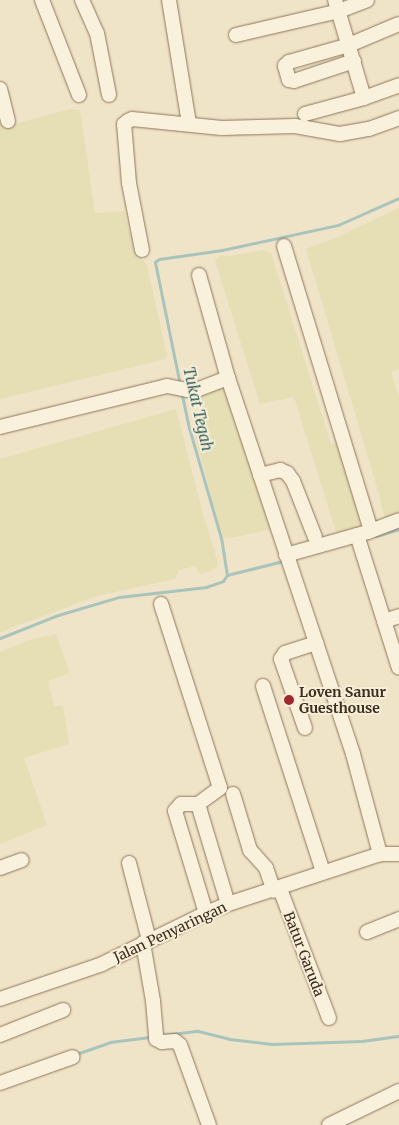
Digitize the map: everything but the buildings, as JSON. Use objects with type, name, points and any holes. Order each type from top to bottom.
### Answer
[{"type":"street","points":[[42,0],[79,95]]},
{"type":"street","points":[[82,0],[97,33],[109,95]]},
{"type":"street","points":[[168,0],[189,124]]},
{"type":"street","points":[[236,35],[337,6],[367,0]]},
{"type":"street","points":[[337,6],[364,98]]},
{"type":"street","points":[[354,61],[294,82],[289,80],[285,66],[289,62],[349,46],[399,24]]},
{"type":"street","points":[[306,114],[364,98],[399,85]]},
{"type":"street","points":[[0,89],[8,120]]},
{"type":"street","points":[[142,250],[130,195],[124,124],[132,119],[222,128],[295,126],[340,134],[369,129],[399,118]]},
{"type":"street","points":[[284,246],[372,530]]},
{"type":"street","points":[[199,275],[228,378],[353,754],[380,854]]},
{"type":"street","points":[[0,428],[167,386],[181,389],[199,389],[228,378]]},
{"type":"street","points":[[260,475],[280,470],[287,473],[293,481],[315,537]]},
{"type":"street","points":[[286,555],[358,539],[372,530],[399,520]]},
{"type":"street","points":[[358,539],[399,668]]},
{"type":"street","points":[[161,604],[220,788],[198,804],[181,804],[174,811],[206,913]]},
{"type":"street","points":[[384,621],[399,616]]},
{"type":"street","points":[[305,728],[281,659],[284,653],[316,643]]},
{"type":"street","points":[[263,686],[323,872]]},
{"type":"street","name":"Batur Garuda","points":[[233,794],[250,850],[266,868],[277,890],[329,1018]]},
{"type":"street","points":[[198,804],[228,904]]},
{"type":"street","name":"Jalan Penyaringan","points":[[0,999],[102,964],[228,904],[277,890],[323,872],[380,854],[399,854]]},
{"type":"street","points":[[0,868],[22,860]]},
{"type":"street","points":[[129,863],[146,942],[156,1039],[162,1042],[174,1041],[180,1045],[208,1125]]},
{"type":"street","points":[[367,932],[399,919]]},
{"type":"street","points":[[0,1035],[63,1010]]},
{"type":"street","points":[[0,1083],[73,1056]]},
{"type":"street","points":[[328,1125],[399,1091]]},
{"type":"shaded area","points":[[0,98],[8,126],[70,109],[80,110],[95,213],[124,211],[134,249],[147,265],[167,355],[166,359],[0,399]]},
{"type":"shaded area","points":[[399,208],[399,369],[391,372],[399,397],[399,516],[388,521],[383,513],[306,249],[337,237]]},
{"type":"shaded area","points":[[263,250],[271,253],[331,444],[343,442],[367,527],[337,535],[294,397],[260,404],[215,261],[221,255],[230,256]]},
{"type":"shaded area","points":[[222,382],[272,529],[231,538],[223,537],[221,533],[195,436],[205,433],[207,429],[197,393]]},
{"type":"shaded area","points":[[176,409],[203,514],[215,552],[218,565],[215,569],[200,575],[196,566],[179,570],[175,579],[97,596],[0,632],[0,459]]},
{"type":"shaded area","points":[[56,634],[70,673],[48,681],[54,706],[63,706],[69,744],[24,758],[47,825],[0,844],[0,652],[29,640]]},
{"type":"waterway","name":"Tukat Tegah","points":[[180,385],[155,262],[159,259],[222,250],[338,225],[399,198]]},
{"type":"waterway","name":"Tukat Tegah","points":[[0,638],[58,615],[119,597],[206,587],[223,581],[227,575],[221,538],[189,428],[182,394]]},
{"type":"waterway","points":[[376,536],[399,529]]},
{"type":"waterway","points":[[227,575],[283,561]]},
{"type":"waterway","points":[[163,1035],[198,1031],[229,1039],[272,1044],[362,1041],[399,1036]]},
{"type":"waterway","points":[[76,1054],[110,1042],[150,1037]]},
{"type":"place","name":"Loven Sanur Guesthouse","points":[[289,700]]}]
